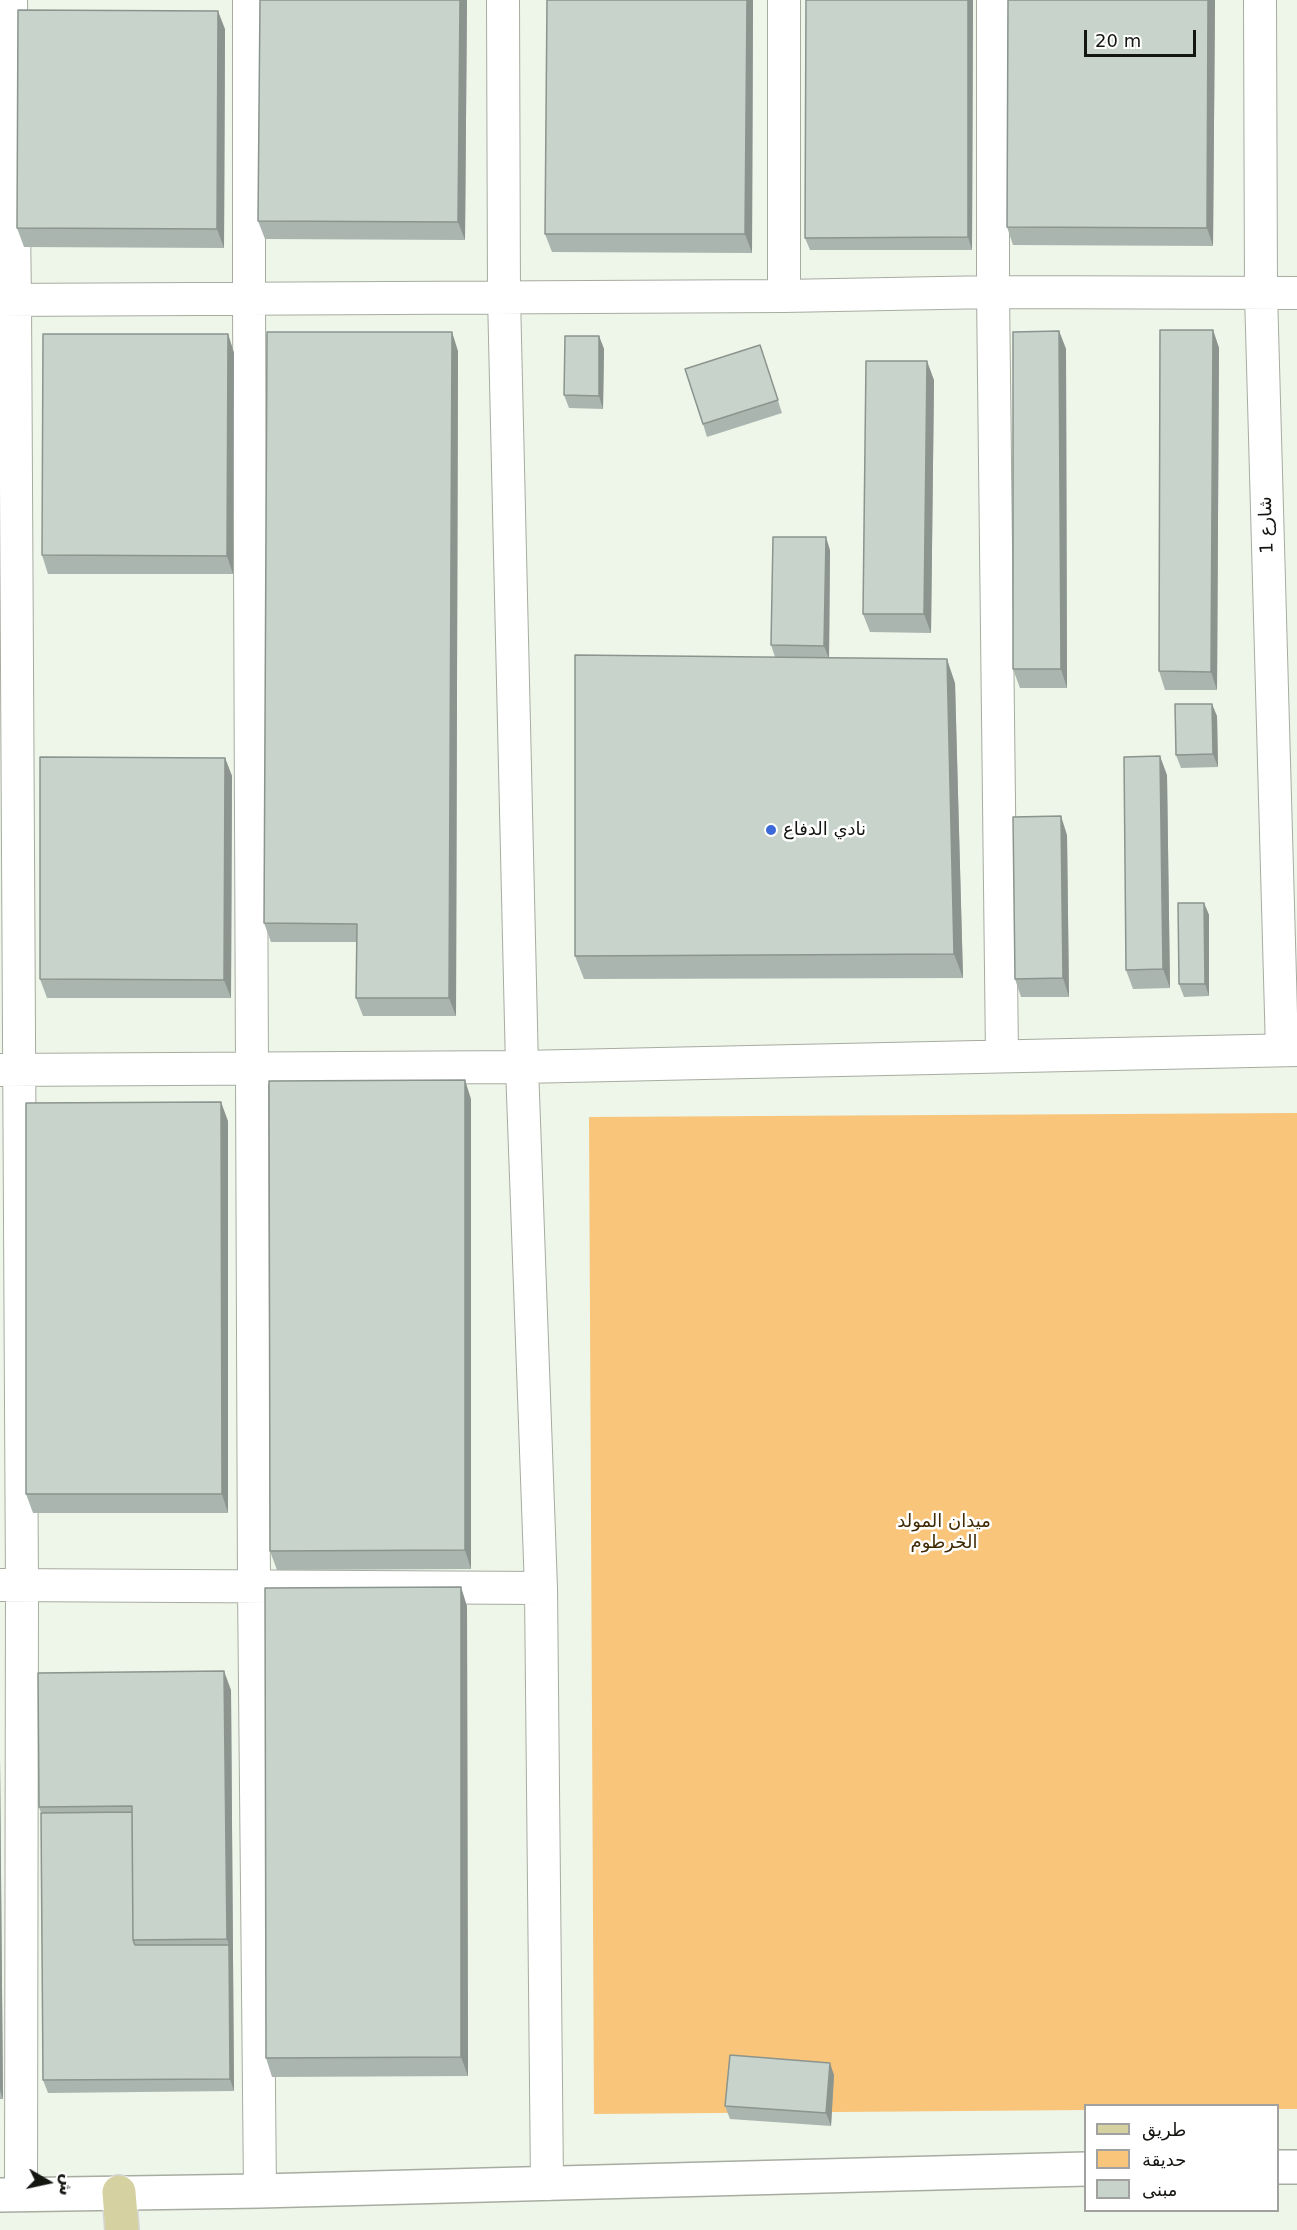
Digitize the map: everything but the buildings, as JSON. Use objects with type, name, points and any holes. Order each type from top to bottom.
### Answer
[{"type":"main road","points":[[119,2192],[122,2230]]},
{"type":"street","points":[[12,0],[8,300],[11,2195],[260,2191],[1084,2169]]},
{"type":"street","points":[[249,0],[251,1069],[260,2191]]},
{"type":"street","points":[[503,0],[504,296],[522,1066],[541,1588],[547,2184]]},
{"type":"street","points":[[784,0],[784,296]]},
{"type":"street","points":[[993,0],[993,292],[1002,1055]]},
{"type":"street","name":"شارع 1","points":[[1260,0],[1261,293],[1290,1050]]},
{"type":"street","points":[[8,300],[784,296],[993,292],[1297,293]]},
{"type":"street","points":[[9,1070],[522,1066],[1290,1050]]},
{"type":"street","points":[[11,1585],[541,1588]]},
{"type":"street","points":[[1279,2167],[1297,2167]]},
{"type":"green space","name":"ميدان المولد الخرطوم","points":[[1297,1113],[1297,2109],[1279,2109],[1279,2104],[1084,2104],[1084,2110],[594,2114],[589,1117]]},
{"type":"place","name":"نادي الدفاع","points":[[771,830]]}]
